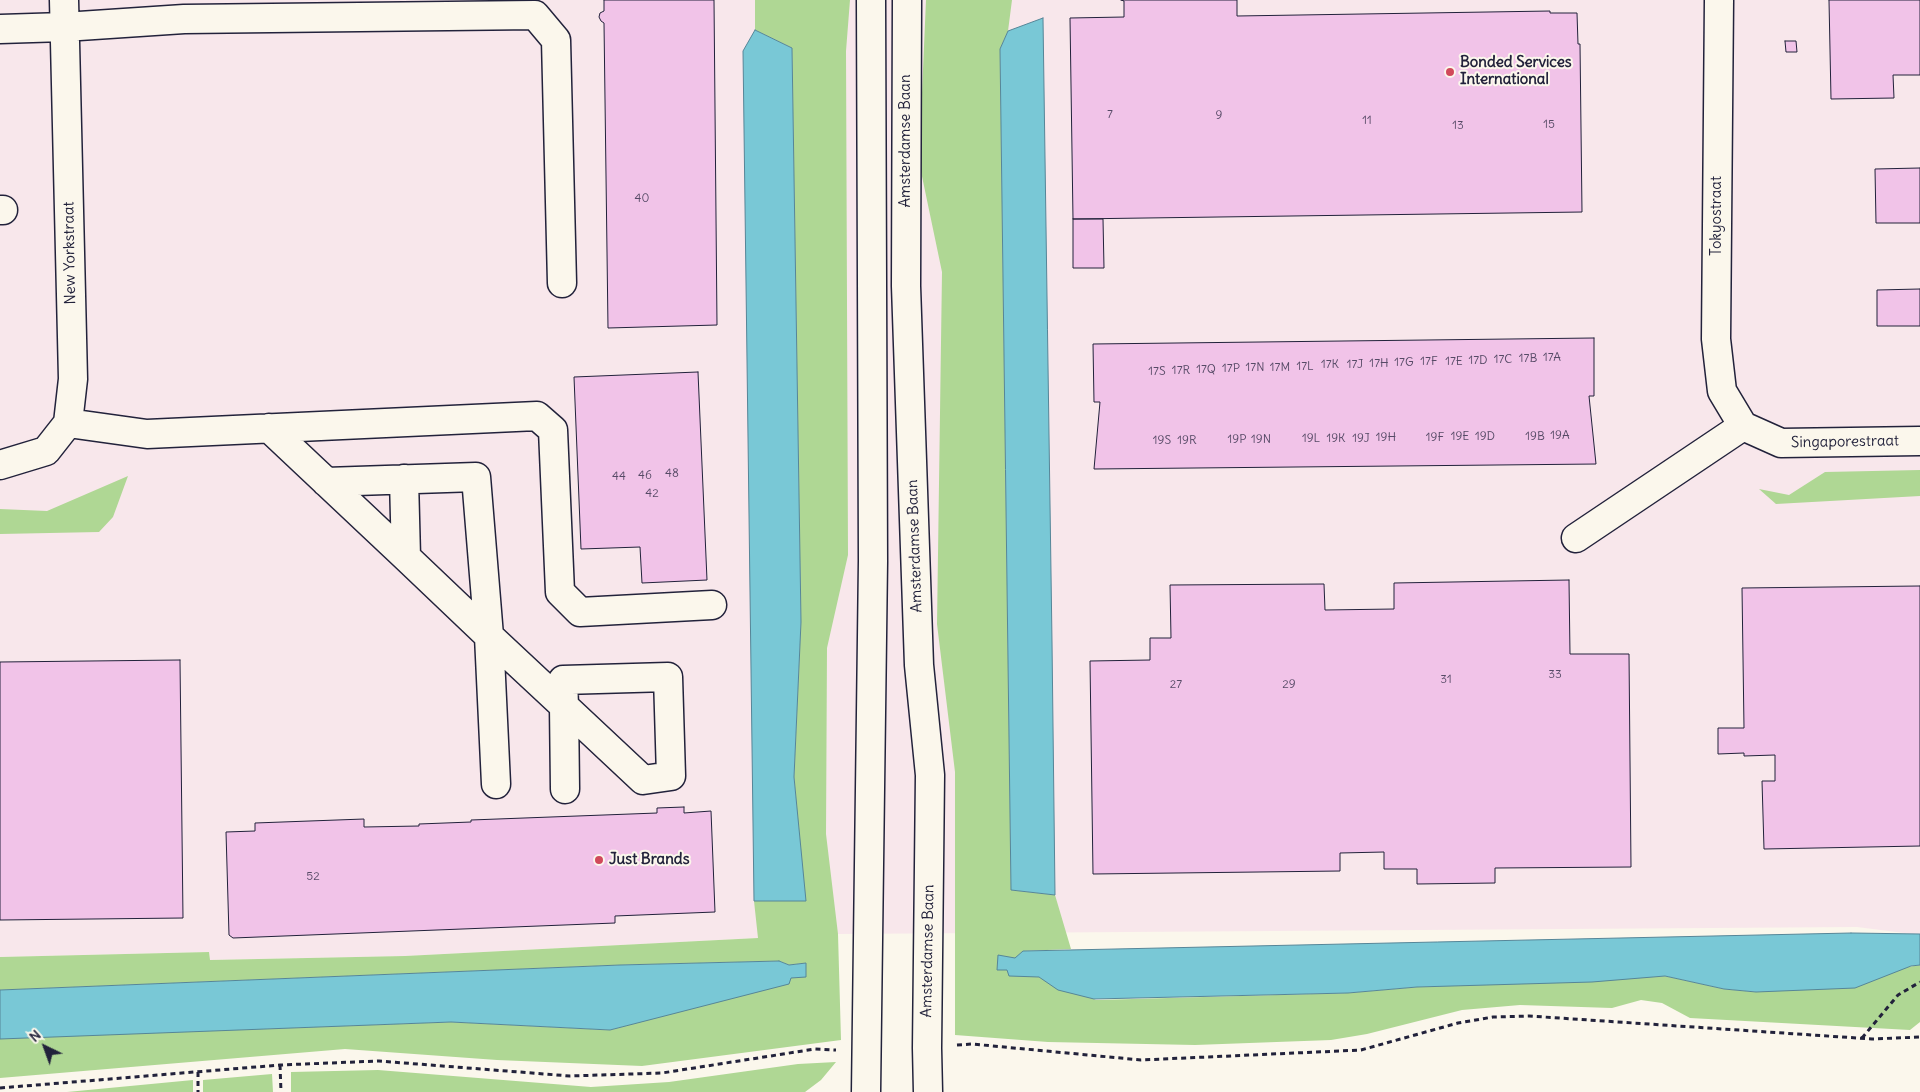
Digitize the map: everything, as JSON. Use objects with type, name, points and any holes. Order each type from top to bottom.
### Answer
[{"type":"main road","name":"New Yorkstraat","points":[[64,0],[73,379],[68,423]]},
{"type":"main road","points":[[866,1092],[873,561],[871,0]]},
{"type":"main road","name":"Amsterdamse Baan","points":[[907,0],[906,286],[919,665],[930,775],[928,1092]]},
{"type":"main road","name":"Tokyostraat","points":[[1719,0],[1716,339],[1722,391],[1743,426]]},
{"type":"main road","points":[[0,29],[64,27],[184,10],[377,8],[535,15],[556,40],[562,283]]},
{"type":"main road","points":[[0,465],[46,451],[68,423],[148,434],[537,416],[553,430],[560,592],[580,612],[712,605]]},
{"type":"main road","points":[[1576,538],[1743,426]]},
{"type":"main road","name":"Singaporestraat","points":[[1743,426],[1781,443],[1920,441]]},
{"type":"main road","points":[[268,428],[489,636],[564,706],[643,780],[671,776],[668,677],[563,680],[564,706],[565,789]]},
{"type":"main road","points":[[326,482],[476,477],[489,636],[496,784]]},
{"type":"main road","points":[[404,479],[406,557]]},
{"type":"path","points":[[1862,1038],[1898,995],[1920,982]]},
{"type":"path","points":[[927,1048],[972,1044],[1141,1060],[1361,1050],[1458,1022],[1494,1017],[1528,1016],[1862,1038],[1920,1037]]},
{"type":"path","points":[[0,1088],[280,1065],[379,1061],[570,1076],[662,1073],[815,1049],[867,1052]]},
{"type":"path","points":[[280,1065],[281,1092]]},
{"type":"path","points":[[198,1072],[198,1092]]},
{"type":"shaded area","points":[[0,0],[1920,0],[1920,935],[1857,927],[838,934],[405,956],[210,960],[209,952],[0,957]]},
{"type":"green space","points":[[755,0],[850,0],[846,51],[848,555],[827,648],[826,834],[838,934],[841,1040],[642,1066],[497,1060],[345,1049],[0,1078],[0,1038],[451,1022],[610,1030],[791,978],[806,963],[789,965],[779,961],[620,965],[0,990],[0,957],[209,952],[210,960],[405,956],[758,938],[754,901],[805,901],[794,777],[801,622],[792,48],[755,30]]},
{"type":"green space","points":[[926,0],[1012,0],[1008,31],[1000,49],[1011,890],[1055,895],[1071,949],[1023,951],[1007,970],[1039,977],[1096,1000],[1348,993],[1417,987],[1665,976],[1724,989],[1756,992],[1920,965],[1920,1022],[1910,1030],[1690,1018],[1662,1003],[1641,1000],[1612,1008],[1520,1005],[1462,1010],[1367,1034],[1331,1040],[1195,1045],[1048,1042],[955,1035],[955,772],[937,624],[942,272],[919,162]]},
{"type":"green space","points":[[1920,470],[1920,496],[1776,504],[1759,489],[1789,495],[1825,472]]},
{"type":"green space","points":[[128,476],[113,517],[99,532],[0,534],[0,509],[47,511]]},
{"type":"green space","points":[[836,1062],[821,1080],[805,1092],[291,1092],[291,1072],[378,1070],[591,1087],[669,1082],[798,1064]]},
{"type":"green space","points":[[272,1074],[273,1092],[203,1092],[203,1080]]},
{"type":"green space","points":[[193,1080],[193,1092],[67,1092]]},
{"type":"water","points":[[1043,18],[1055,895],[1011,890],[1000,49],[1008,31]]},
{"type":"water","points":[[755,30],[792,48],[801,622],[794,777],[806,901],[754,901],[743,51]]},
{"type":"water","points":[[1851,933],[1920,934],[1920,965],[1911,966],[1855,988],[1756,992],[1724,989],[1665,976],[1592,982],[1417,987],[1348,993],[1094,999],[1058,990],[1039,977],[1009,976],[1007,970],[997,970],[998,955],[1015,958],[1023,951]]},
{"type":"water","points":[[779,961],[789,965],[806,963],[806,977],[791,978],[789,984],[610,1030],[451,1022],[0,1039],[0,990],[620,965]]},
{"type":"building","points":[[604,0],[714,0],[717,325],[608,328],[604,23],[599,17],[600,13],[604,11]]},
{"type":"building","points":[[1121,0],[1237,0],[1237,16],[1550,11],[1550,13],[1577,13],[1578,44],[1580,44],[1582,212],[1073,219],[1070,18],[1124,17],[1124,1]]},
{"type":"building","points":[[1829,0],[1920,0],[1920,75],[1893,75],[1894,98],[1831,99]]},
{"type":"building","points":[[1785,41],[1796,41],[1797,52],[1786,52]]},
{"type":"building","points":[[1920,168],[1920,223],[1876,223],[1875,169]]},
{"type":"building","points":[[1073,219],[1103,219],[1104,268],[1073,268]]},
{"type":"building","points":[[1920,289],[1920,326],[1877,326],[1877,290]]},
{"type":"building","points":[[1594,338],[1594,396],[1589,396],[1596,464],[1094,469],[1100,402],[1094,402],[1093,344]]},
{"type":"building","points":[[698,372],[707,580],[642,583],[640,547],[581,549],[574,377]]},
{"type":"building","points":[[1569,580],[1570,654],[1629,654],[1631,867],[1495,868],[1495,883],[1417,884],[1417,869],[1384,869],[1384,852],[1340,853],[1340,871],[1093,874],[1090,661],[1150,660],[1150,638],[1171,638],[1170,585],[1324,584],[1325,610],[1394,609],[1394,583]]},
{"type":"building","points":[[1920,586],[1920,846],[1764,849],[1762,781],[1775,781],[1775,755],[1744,756],[1744,753],[1718,754],[1718,728],[1744,728],[1742,588]]},
{"type":"building","points":[[180,660],[183,918],[0,920],[0,662]]},
{"type":"building","points":[[684,807],[684,813],[711,811],[715,912],[615,916],[615,923],[233,938],[229,935],[226,832],[255,831],[255,823],[364,819],[364,827],[419,826],[419,824],[471,822],[471,820],[657,813],[657,808]]},
{"type":"place","name":"Bonded Services International","points":[[1450,72]]},
{"type":"place","name":"Just Brands","points":[[599,860]]}]
